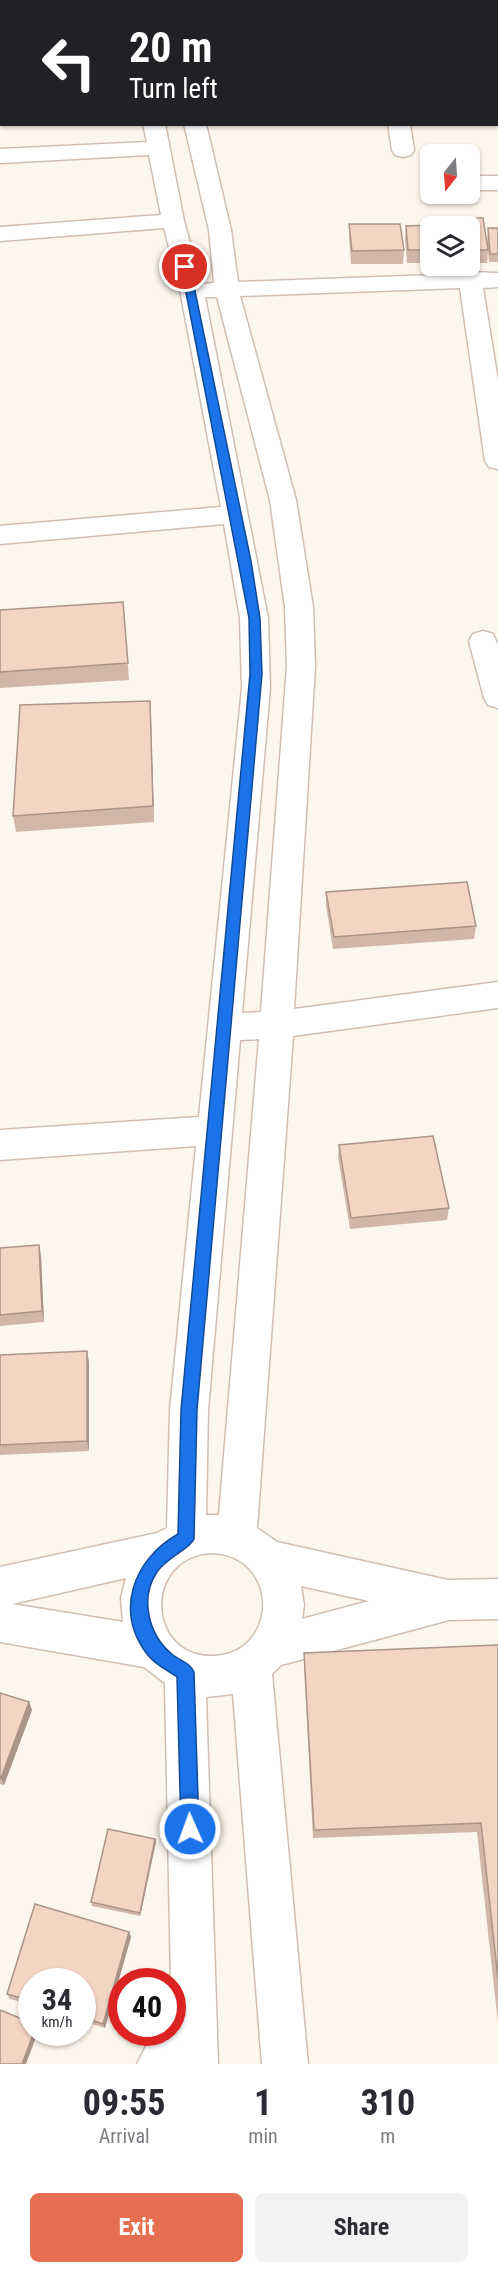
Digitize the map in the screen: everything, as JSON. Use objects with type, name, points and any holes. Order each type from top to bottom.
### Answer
[{"type":"street","points":[[195,126],[220,230],[227,290],[283,500],[299,607],[301,666],[276,1025],[253,1549],[280,1580],[284,1604],[280,1628],[260,1656],[285,2064]]},
{"type":"street","points":[[399,126],[403,150]]},
{"type":"street","points":[[0,156],[156,136],[173,221],[192,290],[254,618],[256,688],[176,1544],[151,1566],[142,1584],[139,1607],[143,1628],[169,1660],[195,2018],[195,2064]]},
{"type":"street","points":[[480,183],[498,183]]},
{"type":"street","points":[[0,234],[173,221]]},
{"type":"street","points":[[470,279],[498,461]]},
{"type":"street","points":[[192,290],[470,279],[498,280]]},
{"type":"street","points":[[0,535],[236,514]]},
{"type":"street","points":[[483,641],[498,698]]},
{"type":"street","points":[[224,1028],[276,1025],[498,995]]},
{"type":"street","points":[[0,1145],[214,1130]]},
{"type":"street","points":[[0,1587],[176,1544],[202,1534],[220,1534],[253,1549],[449,1600]]},
{"type":"street","points":[[0,1622],[169,1660],[205,1676],[229,1674],[260,1656],[449,1600],[498,1599]]},
{"type":"street","points":[[160,2064],[166,2052],[195,2018]]},
{"type":"building","points":[[480,218],[483,218],[488,250],[480,250]]},
{"type":"building","points":[[349,224],[400,224],[404,250],[352,251]]},
{"type":"building","points":[[420,225],[420,250],[408,250],[406,226]]},
{"type":"building","points":[[488,228],[498,228],[498,254],[490,254]]},
{"type":"building","points":[[123,602],[128,663],[0,672],[0,610]]},
{"type":"building","points":[[150,701],[153,806],[13,816],[20,705]]},
{"type":"building","points":[[467,882],[476,926],[334,937],[326,892]]},
{"type":"building","points":[[433,1136],[449,1208],[351,1218],[339,1145]]},
{"type":"building","points":[[39,1245],[42,1311],[0,1315],[0,1248]]},
{"type":"building","points":[[87,1351],[87,1441],[0,1445],[0,1355]]},
{"type":"building","points":[[498,1645],[498,1979],[481,1823],[314,1830],[304,1653]]},
{"type":"building","points":[[0,1693],[29,1702],[1,1778],[0,1778]]},
{"type":"building","points":[[108,1829],[155,1839],[140,1913],[91,1902]]},
{"type":"building","points":[[35,1904],[129,1932],[119,1968],[108,1968],[108,2006],[103,2024],[96,2022],[96,1968],[18,1968],[18,1997],[7,1994]]},
{"type":"building","points":[[0,2010],[18,2017],[18,2046],[29,2046],[22,2064],[0,2064]]},
{"type":"route","points":[[185,267],[192,290],[245,561],[254,618],[256,674],[189,1410],[186,1539],[167,1550],[151,1566],[142,1584],[139,1607],[143,1628],[153,1648],[168,1662],[185,1672],[190,1829]]}]
